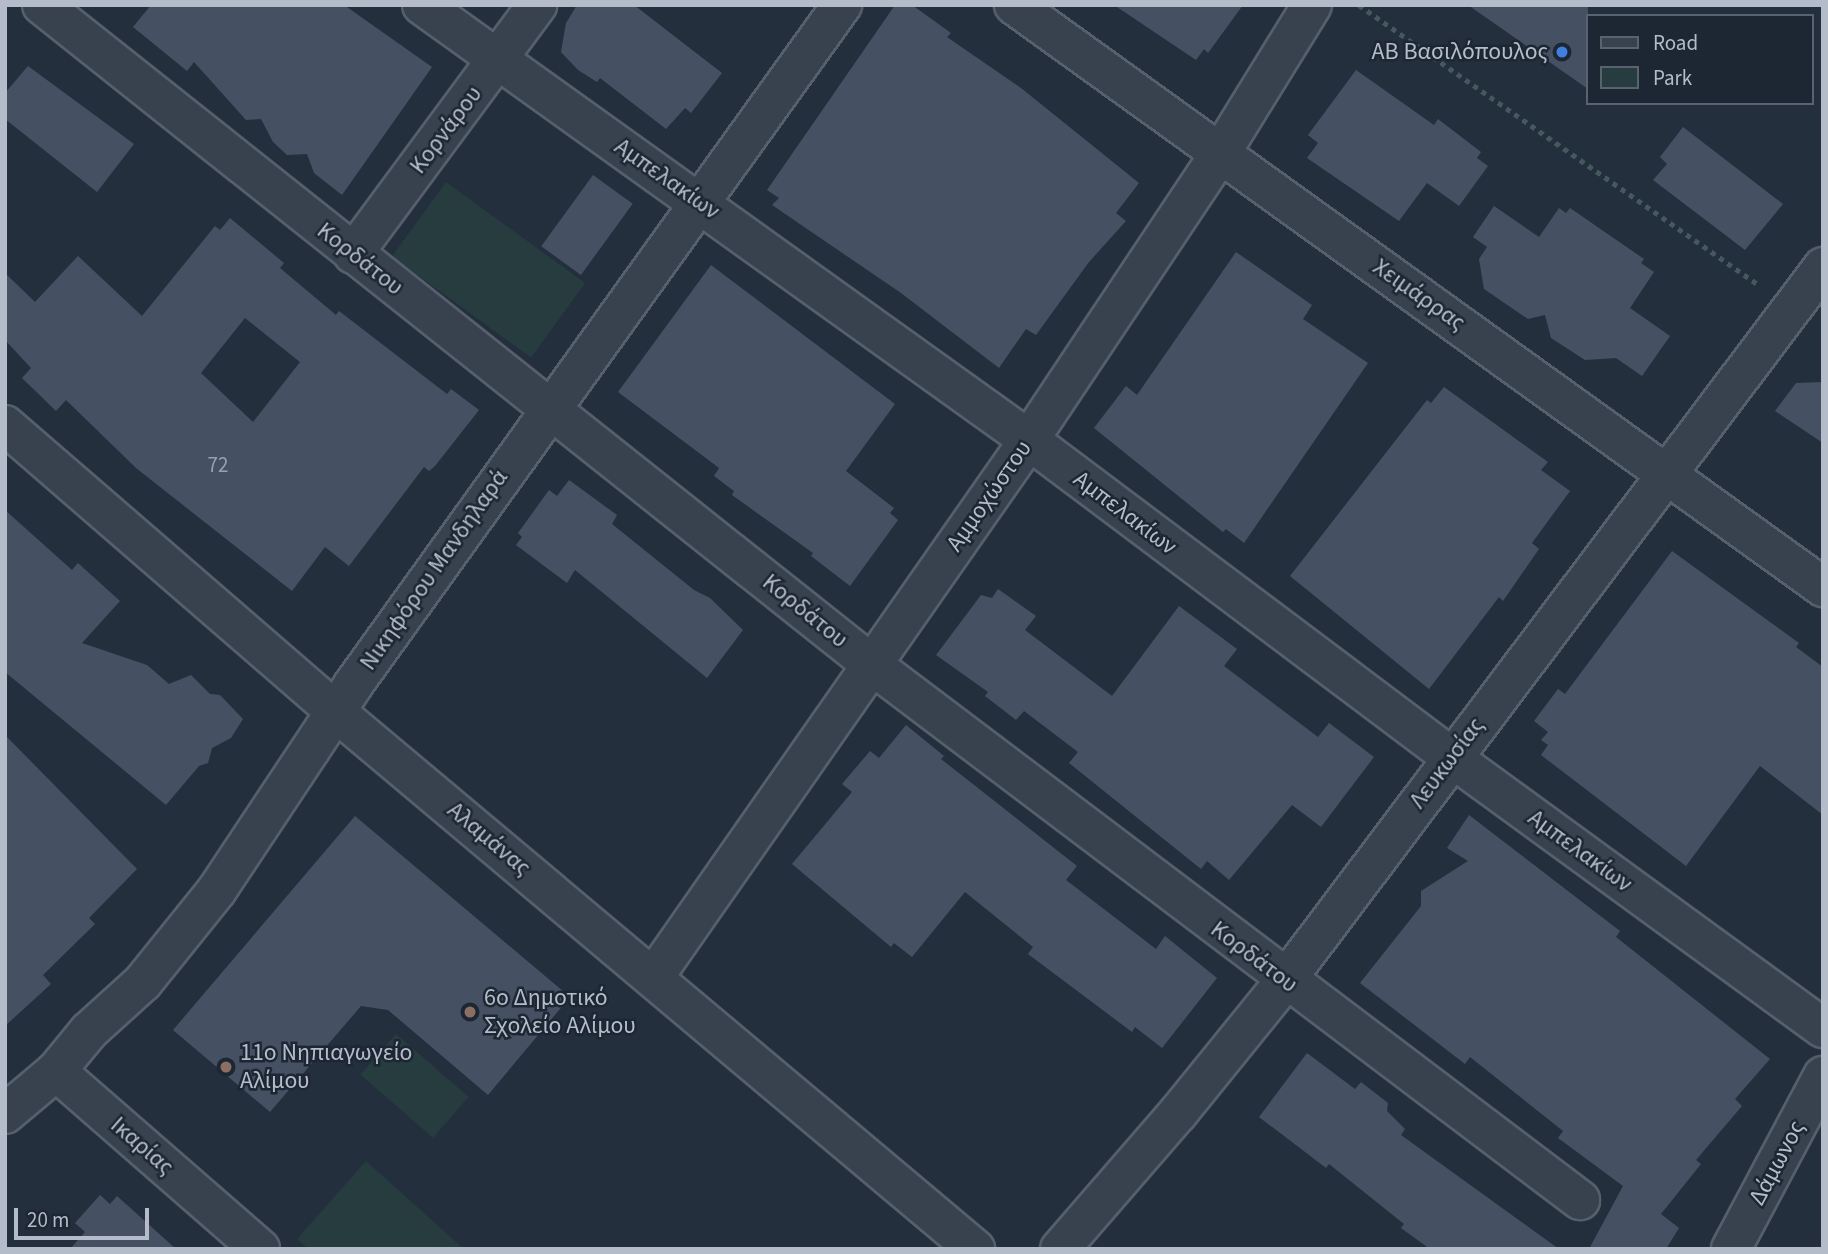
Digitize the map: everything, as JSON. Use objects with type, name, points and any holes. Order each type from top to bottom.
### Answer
[{"type":"street","name":"Κορδάτου","points":[[41,5],[872,664],[1284,981],[1580,1200]]},
{"type":"street","name":"Αμπελακίων","points":[[422,5],[700,201],[1029,440],[1451,757],[1823,1028]]},
{"type":"street","name":"Κορνάρου","points":[[353,254],[537,5]]},
{"type":"street","name":"Νικηφόρου Μανδηλαρά","points":[[5,1114],[56,1072],[89,1031],[143,982],[217,890],[336,712],[549,407],[842,5]]},
{"type":"street","name":"Χειμάρρας","points":[[1014,5],[1669,472],[1823,587]]},
{"type":"street","name":"Αμμοχώστου","points":[[653,978],[1029,440],[1220,154],[1312,5]]},
{"type":"street","name":"Λευκωσίας","points":[[1060,1249],[1178,1114],[1284,981],[1823,267]]},
{"type":"street","name":"Αλαμάνας","points":[[5,425],[336,712],[975,1249]]},
{"type":"street","name":"Ικαρίας","points":[[56,1072],[260,1249]]},
{"type":"street","name":"Δάμωνος","points":[[1731,1249],[1823,1076]]},
{"type":"path","points":[[1359,5],[1792,307]]},
{"type":"green space","points":[[446,182],[585,283],[531,358],[392,256]]},
{"type":"green space","points":[[396,1034],[468,1097],[433,1138],[361,1075]]},
{"type":"green space","points":[[366,1161],[464,1249],[308,1249],[297,1239]]},
{"type":"building","points":[[151,5],[344,5],[432,67],[342,195],[314,173],[307,154],[287,155],[273,142],[261,119],[246,120],[194,62],[187,71],[133,27]]},
{"type":"building","points":[[577,5],[634,5],[722,73],[691,113],[685,108],[666,129],[600,78],[597,82],[578,70],[561,52],[566,23]]},
{"type":"building","points":[[895,5],[912,5],[951,33],[947,37],[1021,88],[1139,183],[1116,213],[1126,221],[1089,262],[1036,335],[1026,329],[999,368],[901,293],[772,205],[779,198],[767,190]]},
{"type":"building","points":[[1114,5],[1243,5],[1208,53],[1204,49],[1196,60]]},
{"type":"building","name":"ΑΒ Βασιλόπουλος","points":[[1468,5],[1588,5],[1587,88]]},
{"type":"building","points":[[28,66],[134,144],[97,192],[5,119],[5,93]]},
{"type":"building","points":[[1356,70],[1434,125],[1438,119],[1481,152],[1477,158],[1488,166],[1459,206],[1427,183],[1399,221],[1307,158],[1318,143],[1308,135]]},
{"type":"building","points":[[1683,127],[1783,204],[1745,250],[1653,180],[1667,164],[1660,157]]},
{"type":"building","points":[[593,175],[633,204],[581,275],[541,246]]},
{"type":"building","points":[[1494,206],[1539,237],[1559,208],[1566,213],[1570,208],[1644,259],[1641,263],[1654,272],[1630,308],[1670,336],[1642,376],[1616,358],[1585,360],[1551,338],[1545,315],[1528,319],[1484,289],[1479,259],[1487,247],[1473,237]]},
{"type":"building","points":[[230,218],[284,263],[280,268],[336,315],[339,311],[447,394],[451,389],[479,410],[435,466],[429,471],[424,467],[349,566],[325,547],[292,591],[136,468],[66,400],[56,411],[22,378],[31,368],[5,340],[5,273],[35,302],[78,256],[142,316],[215,226],[220,230]],"holes":[[[245,318],[300,362],[253,422],[201,373]]]},
{"type":"building","points":[[1236,252],[1312,305],[1303,319],[1368,363],[1244,543],[1226,529],[1223,532],[1094,428],[1126,386],[1137,395]]},
{"type":"building","points":[[711,265],[895,404],[846,471],[894,508],[890,513],[898,520],[850,586],[811,556],[813,553],[732,495],[734,491],[714,476],[719,468],[618,392]]},
{"type":"building","points":[[1823,382],[1823,443],[1775,411],[1796,383]]},
{"type":"building","points":[[1444,387],[1548,462],[1541,470],[1570,491],[1532,543],[1539,549],[1503,601],[1499,597],[1429,689],[1290,576],[1427,400],[1431,403]]},
{"type":"building","points":[[569,480],[617,515],[612,524],[694,590],[710,598],[743,630],[707,678],[575,570],[567,583],[516,545],[522,537],[518,533],[549,490],[557,496]]},
{"type":"building","points":[[5,510],[72,570],[78,563],[120,601],[82,643],[147,665],[169,684],[191,675],[210,694],[220,695],[243,719],[231,738],[212,748],[208,763],[199,766],[166,805],[5,672]]},
{"type":"building","points":[[1672,551],[1799,643],[1796,647],[1823,667],[1823,815],[1760,766],[1686,866],[1541,755],[1548,745],[1541,740],[1548,732],[1534,721],[1558,689],[1565,694]]},
{"type":"building","points":[[998,589],[1036,616],[1025,630],[1112,696],[1179,606],[1237,649],[1224,666],[1318,737],[1329,723],[1374,757],[1321,827],[1292,805],[1229,880],[1207,861],[1201,869],[1069,763],[1078,752],[1024,711],[1016,720],[985,696],[988,692],[936,655],[981,595],[992,598]]},
{"type":"building","points":[[906,725],[944,756],[941,759],[1077,866],[1066,880],[1156,949],[1165,936],[1217,978],[1162,1048],[1135,1027],[1132,1032],[1028,954],[1033,947],[965,892],[912,957],[894,943],[891,947],[792,864],[852,792],[842,784],[870,751],[879,758]]},
{"type":"building","points":[[5,735],[137,869],[89,918],[95,924],[43,975],[51,984],[5,1026]]},
{"type":"building","points":[[1469,815],[1620,931],[1616,937],[1770,1059],[1735,1099],[1742,1106],[1696,1160],[1701,1164],[1661,1214],[1679,1228],[1666,1249],[1589,1249],[1623,1186],[1558,1138],[1563,1131],[1470,1057],[1465,1064],[1360,983],[1421,906],[1421,891],[1468,861],[1447,848]]},
{"type":"building","points":[[355,816],[570,997],[488,1095],[388,1010],[361,1006],[270,1112],[173,1030]]},
{"type":"building","points":[[1307,1053],[1355,1089],[1361,1082],[1388,1103],[1387,1111],[1405,1129],[1401,1135],[1559,1249],[1430,1249],[1401,1228],[1404,1224],[1329,1164],[1326,1168],[1259,1117]]},
{"type":"building","points":[[100,1195],[110,1204],[117,1196],[176,1249],[70,1249],[85,1232],[75,1223]]},
{"type":"place","name":"ΑΒ Βασιλόπουλος","points":[[1562,52]]},
{"type":"place","name":"6ο Δημοτικό Σχολείο Αλίμου","points":[[470,1012]]},
{"type":"place","name":"11ο Νηπιαγωγείο Αλίμου","points":[[226,1067]]}]
